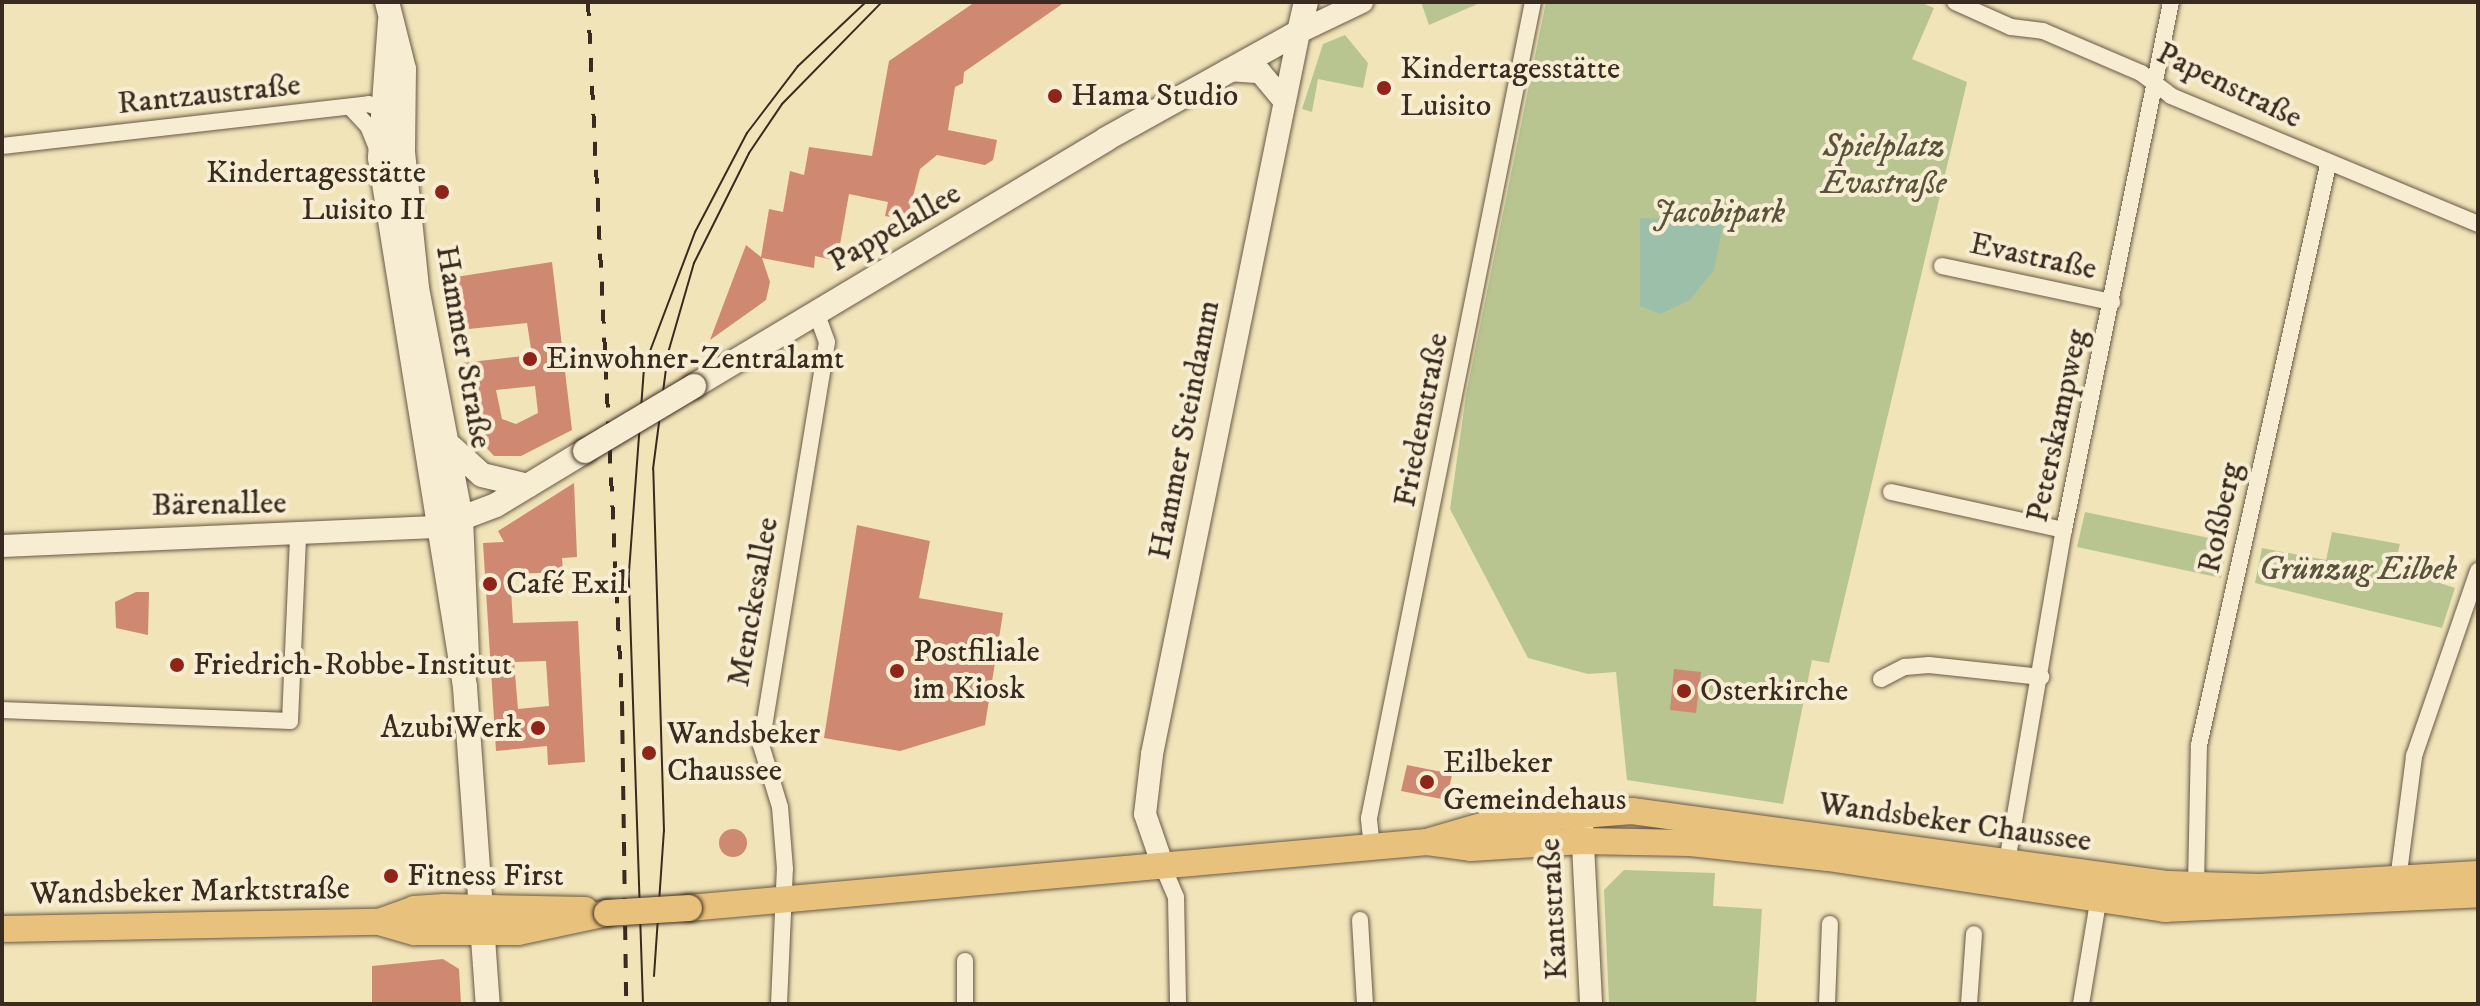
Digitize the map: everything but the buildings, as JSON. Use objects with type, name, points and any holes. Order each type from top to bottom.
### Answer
[{"type":"main road","name":"Hammer Steindamm","points":[[1299,32],[1306,2]]},
{"type":"main road","name":"Hammer Straße","points":[[389,12],[380,158],[436,527],[465,687],[488,1004]]},
{"type":"main road","name":"Hammer Straße","points":[[389,12],[404,69],[404,137],[417,288],[449,443],[461,519],[469,621],[465,687]]},
{"type":"main road","name":"Pappelallee","points":[[436,527],[461,519],[528,486],[816,312],[1228,70],[1299,32]]},
{"type":"main road","points":[[449,443],[470,469],[528,486]]},
{"type":"main road","name":"Wandsbeker Chaussee","points":[[1427,842],[1466,827],[1581,811],[1690,816],[2007,862],[2100,890],[2398,880],[2478,874]]},
{"type":"main road","name":"Wandsbeker Chaussee","points":[[607,913],[786,902],[1427,842],[1471,848],[1582,841],[1690,843],[2100,890],[2205,910],[2478,894]]},
{"type":"main road","name":"Wandsbeker Marktstraße","points":[[2,929],[379,922],[414,909],[484,919],[526,932],[607,913]]},
{"type":"street","points":[[1299,32],[1362,2]]},
{"type":"street","name":"Friedenstraße","points":[[1372,848],[1369,818],[1533,2]]},
{"type":"street","name":"Papenstraße","points":[[1955,2],[2011,27],[2043,31],[2328,165],[2478,224]]},
{"type":"street","name":"Peterskampweg","points":[[2007,862],[2064,530],[2171,2]]},
{"type":"street","name":"Hammer Steindamm","points":[[1164,869],[1145,814],[1152,754],[1299,32]]},
{"type":"street","points":[[1228,70],[1260,72],[1284,101]]},
{"type":"street","points":[[383,106],[404,137]]},
{"type":"street","name":"Rantzaustraße","points":[[2,146],[383,106]]},
{"type":"street","name":"Hammer Straße","points":[[352,109],[368,126],[380,158]]},
{"type":"street","name":"Roßberg","points":[[2196,885],[2199,745],[2328,165]]},
{"type":"street","name":"Evastraße","points":[[1942,266],[2112,302]]},
{"type":"street","name":"Menckesallee","points":[[779,1004],[786,902],[780,807],[761,745],[827,342],[816,312]]},
{"type":"street","points":[[1891,492],[2064,530]]},
{"type":"street","name":"Bärenallee","points":[[2,546],[298,536],[436,527]]},
{"type":"street","points":[[2,710],[290,721],[298,536]]},
{"type":"street","points":[[2398,880],[2414,756],[2478,571]]},
{"type":"street","points":[[1881,679],[1905,667],[1929,665],[2041,677]]},
{"type":"street","name":"Kantstraße","points":[[1581,811],[1591,1004]]},
{"type":"street","points":[[1164,869],[1176,897],[1178,1004]]},
{"type":"street","points":[[2081,1004],[2100,890]]},
{"type":"street","points":[[1360,920],[1365,1004]]},
{"type":"street","points":[[1827,1004],[1830,924]]},
{"type":"street","points":[[1969,1004],[1974,934]]},
{"type":"street","points":[[965,961],[965,1004]]},
{"type":"green space","points":[[1421,2],[1482,2],[1429,25]]},
{"type":"green space","name":"Jacobipark","points":[[1546,2],[1920,2],[1934,8],[1912,59],[1967,82],[1829,663],[1812,660],[1783,804],[1627,780],[1616,672],[1588,674],[1528,658],[1450,509],[1466,395]]},
{"type":"green space","points":[[1345,35],[1368,63],[1363,88],[1318,79],[1312,112],[1302,109],[1323,44]]},
{"type":"green space","name":"Grünzug Eilbek","points":[[2085,512],[2228,542],[2221,578],[2077,547]]},
{"type":"green space","name":"Grünzug Eilbek","points":[[2332,532],[2400,544],[2394,568],[2455,588],[2442,628],[2255,583],[2262,548],[2326,560]]},
{"type":"green space","points":[[1624,870],[1715,873],[1713,906],[1762,909],[1756,1004],[1609,1004],[1604,890]]},
{"type":"shaded area","points":[[1694,209],[1719,212],[1724,219],[1714,270],[1690,300],[1660,314],[1640,306],[1640,218],[1671,219]]},
{"type":"tram line","points":[[643,1004],[629,572],[644,367],[695,232],[747,133],[798,66],[866,2]]},
{"type":"tram line","points":[[654,976],[664,831],[653,469],[668,353],[694,263],[749,153],[782,104],[882,2]]},
{"type":"railway","points":[[588,2],[622,702],[626,1004]]},
{"type":"place","name":"Kindertagesstätte Luisito","points":[[1384,88]]},
{"type":"place","name":"Hama Studio","points":[[1055,96]]},
{"type":"place","name":"Kindertagesstätte Luisito II","points":[[442,192]]},
{"type":"place","name":"Einwohner-Zentralamt","points":[[530,359]]},
{"type":"place","name":"Café Exil","points":[[490,584]]},
{"type":"place","name":"Friedrich-Robbe-Institut","points":[[177,665]]},
{"type":"place","name":"Postfiliale im Kiosk","points":[[897,671]]},
{"type":"place","name":"Osterkirche","points":[[1684,691]]},
{"type":"place","name":"AzubiWerk","points":[[538,728]]},
{"type":"place","name":"Wandsbeker Chaussee","points":[[649,753]]},
{"type":"place","name":"Eilbeker Gemeindehaus","points":[[1427,782]]},
{"type":"place","name":"Fitness First","points":[[391,876]]},
{"type":"park label","name":"Spielplatz Evastraße","points":[[1884,166]]}]
